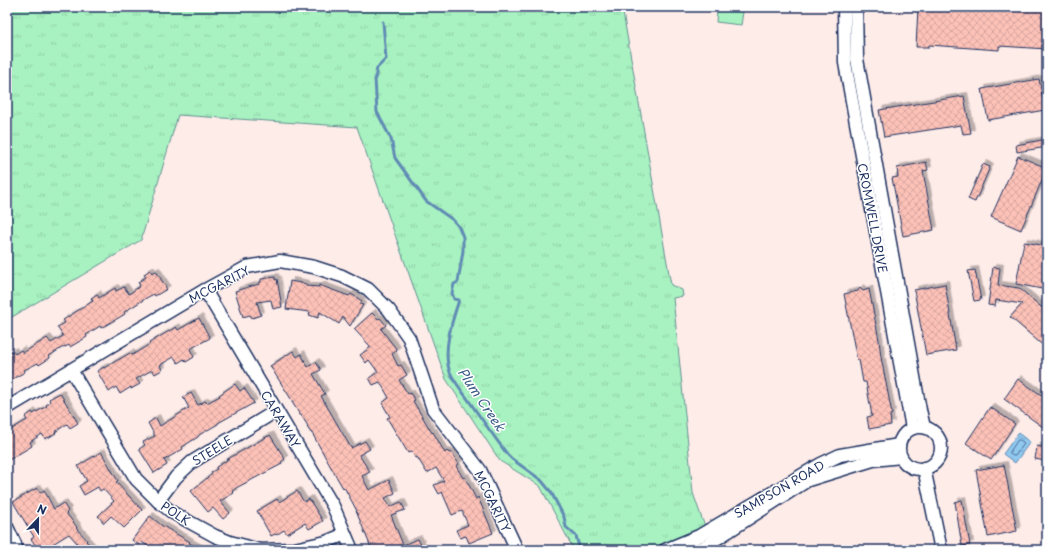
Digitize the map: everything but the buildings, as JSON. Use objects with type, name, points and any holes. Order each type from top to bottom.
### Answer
[{"type":"street","name":"CROMWELL DRIVE","points":[[844,7],[845,63],[912,428]]},
{"type":"street","name":"CROMWELL DRIVE","points":[[856,7],[857,59],[924,427]]},
{"type":"street","name":"MCGARITY","points":[[7,408],[205,290],[247,267],[280,262],[314,267],[342,276],[368,289],[389,310],[409,338],[433,409],[480,470],[517,550]]},
{"type":"street","name":"CARAWAY","points":[[205,290],[333,506],[352,550]]},
{"type":"street","name":"POLK","points":[[71,370],[136,479],[158,501],[173,513],[215,536],[230,542],[260,550],[294,549],[326,542],[345,534]]},
{"type":"street","name":"STEELE","points":[[158,501],[176,477],[192,462],[276,411]]},
{"type":"street","points":[[924,427],[930,429],[939,438],[941,450],[936,462],[931,466],[918,469],[905,463],[900,451],[900,440],[907,431],[912,428],[924,427]]},
{"type":"street","name":"SAMPSON ROAD","points":[[665,550],[699,536],[821,464],[840,455],[900,451]]},
{"type":"street","name":"SAMPSON ROAD","points":[[696,550],[704,547],[808,480],[900,451]]},
{"type":"street","points":[[924,468],[941,550]]},
{"type":"street","points":[[7,527],[15,544],[16,550]]},
{"type":"green space","points":[[7,7],[622,7],[671,285],[682,290],[683,296],[673,298],[693,493],[702,519],[717,550],[574,550],[540,486],[500,461],[446,379],[357,127],[178,115],[141,240],[7,320]]},
{"type":"green space","points":[[717,9],[743,12],[741,25],[716,22]]},
{"type":"water","points":[[1018,433],[1030,442],[1015,463],[1003,454]]},
{"type":"waterway","name":"Plum Creek","points":[[383,22],[386,59],[377,68],[375,79],[377,112],[391,139],[395,158],[426,201],[453,220],[459,227],[463,237],[463,251],[458,282],[454,284],[452,293],[454,299],[459,300],[447,346],[450,372],[507,454],[541,480],[551,492],[564,517],[566,527],[576,536],[580,550]]}]
